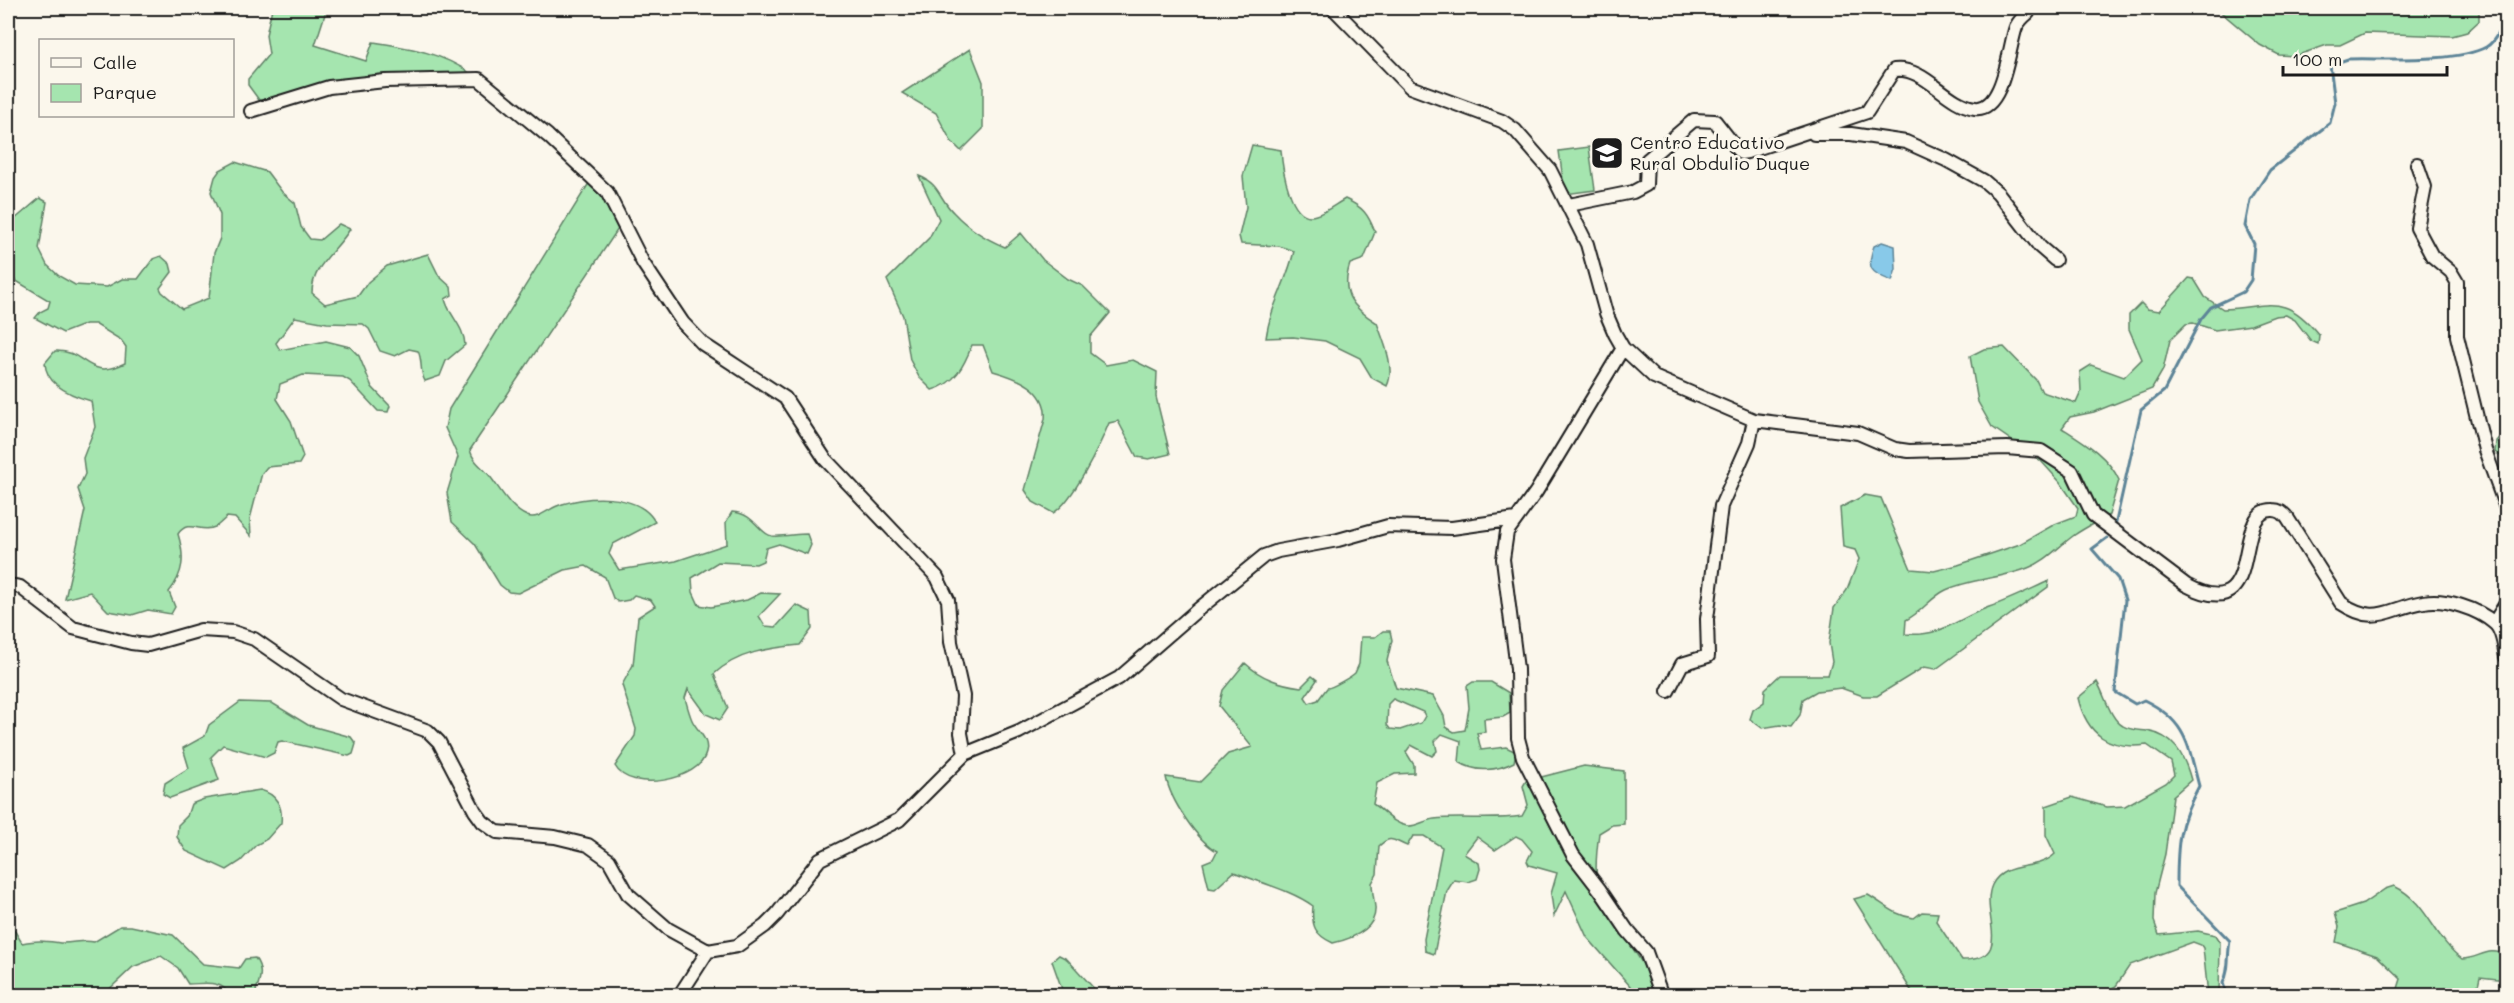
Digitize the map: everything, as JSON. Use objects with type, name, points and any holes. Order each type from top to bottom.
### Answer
[{"type":"street","points":[[1333,8],[1410,87],[1430,96],[1484,113],[1515,130],[1550,170],[1590,252],[1606,313],[1623,348],[1654,377],[1754,420],[1858,433],[1895,449],[1909,451],[2007,448],[2041,451],[2072,471],[2094,515],[2186,585],[2199,592],[2213,594],[2223,592],[2238,582],[2243,572],[2254,521],[2258,515],[2268,510],[2277,510],[2288,519],[2341,603],[2351,610],[2361,615],[2374,615],[2427,601],[2458,606],[2494,623],[2500,631],[2506,657]]},
{"type":"street","points":[[1569,205],[1633,192],[1646,185],[1647,160],[1694,120],[1716,121],[1741,153],[1867,112],[1894,70],[1909,70],[1961,103],[1977,108],[1984,106],[1991,103],[2001,83],[2016,28],[2028,13]]},
{"type":"street","points":[[251,111],[329,87],[385,81],[479,79],[548,136],[607,192],[643,263],[683,323],[703,344],[785,398],[825,459],[937,577],[948,600],[951,642],[963,696],[961,733],[965,754]]},
{"type":"street","points":[[1804,134],[1851,134],[1906,142],[1946,160],[1984,181],[1998,193],[2040,247],[2055,260]]},
{"type":"street","points":[[2417,164],[2426,187],[2417,228],[2432,256],[2451,272],[2457,282],[2458,345],[2485,450],[2506,508]]},
{"type":"street","points":[[1623,348],[1536,492],[1507,532],[1503,559],[1517,669],[1518,738],[1524,757],[1537,789],[1573,855],[1627,930],[1646,952],[1662,996]]},
{"type":"street","points":[[1668,691],[1682,664],[1706,658],[1709,654],[1707,619],[1721,506],[1749,443],[1754,420]]},
{"type":"street","points":[[8,585],[20,587],[73,628],[131,643],[148,645],[201,630],[233,632],[254,639],[341,699],[428,731],[439,742],[475,811],[489,827],[497,832],[555,837],[588,844],[609,860],[637,903],[668,929],[708,951],[737,946],[765,926],[820,859],[899,820],[965,754],[1019,732],[1119,678],[1247,568],[1271,553],[1388,526],[1452,528],[1515,519]]},
{"type":"street","points":[[2494,623],[2506,603]]},
{"type":"street","points":[[679,996],[708,951]]},
{"type":"green space","points":[[272,8],[327,8],[315,45],[366,61],[373,42],[400,46],[436,56],[472,74],[349,78],[298,90],[276,101],[259,100],[248,85],[248,79],[269,54],[266,35]]},
{"type":"green space","points":[[2216,8],[2242,8],[2257,12],[2258,8],[2431,8],[2436,10],[2479,8],[2479,21],[2467,32],[2452,36],[2365,33],[2340,45],[2327,45],[2295,56],[2279,55],[2260,45]]},
{"type":"green space","points":[[970,49],[983,82],[983,129],[961,151],[951,141],[936,113],[902,93]]},
{"type":"green space","points":[[1252,145],[1281,150],[1289,192],[1300,211],[1307,215],[1316,215],[1345,199],[1361,208],[1370,220],[1375,232],[1364,259],[1350,264],[1347,284],[1355,306],[1377,323],[1389,363],[1387,386],[1372,378],[1360,358],[1325,341],[1293,337],[1266,338],[1271,316],[1294,251],[1279,246],[1241,244],[1239,236],[1246,207],[1243,176]]},
{"type":"green space","points":[[1589,147],[1595,190],[1565,194],[1559,151]]},
{"type":"green space","points":[[235,162],[267,172],[282,192],[295,203],[301,227],[310,239],[320,240],[339,224],[350,229],[321,266],[313,283],[312,293],[325,304],[358,296],[368,282],[387,266],[428,254],[439,276],[451,287],[452,295],[445,299],[462,332],[465,345],[446,361],[440,376],[425,381],[418,351],[409,349],[395,356],[380,351],[369,329],[363,324],[327,323],[295,317],[276,343],[280,350],[326,341],[350,347],[359,356],[372,387],[390,406],[388,412],[378,411],[350,381],[343,377],[303,375],[280,384],[277,399],[291,421],[303,457],[299,464],[267,467],[262,473],[250,519],[251,536],[235,518],[227,517],[210,529],[186,527],[182,529],[178,534],[182,550],[182,564],[178,578],[169,592],[175,607],[171,614],[148,610],[132,615],[108,611],[90,592],[65,599],[85,510],[78,489],[85,474],[83,458],[95,427],[91,401],[69,393],[55,383],[50,378],[45,363],[55,351],[74,355],[94,367],[112,368],[125,363],[126,347],[121,340],[95,324],[86,324],[63,333],[35,318],[48,308],[50,301],[8,276],[8,225],[40,198],[47,202],[39,249],[47,265],[59,276],[75,285],[107,287],[122,279],[138,279],[153,259],[161,256],[170,264],[172,272],[160,288],[182,309],[209,298],[214,253],[220,238],[220,215],[211,192],[215,177],[220,170]]},
{"type":"green space","points":[[919,176],[931,183],[959,218],[984,237],[1005,247],[1021,233],[1043,260],[1068,279],[1083,286],[1110,313],[1090,337],[1090,353],[1106,365],[1133,360],[1157,372],[1156,397],[1170,454],[1149,459],[1137,457],[1118,421],[1109,423],[1093,458],[1077,485],[1061,507],[1053,513],[1033,502],[1025,490],[1045,419],[1042,400],[1036,392],[1021,381],[993,371],[983,345],[972,345],[958,373],[940,387],[932,390],[919,377],[910,360],[903,316],[887,280],[929,238],[939,219]]},
{"type":"green space","points":[[589,183],[599,190],[620,226],[470,450],[474,459],[512,505],[527,516],[539,516],[568,502],[596,498],[624,501],[637,505],[647,512],[655,522],[613,544],[609,554],[619,570],[676,561],[727,544],[726,522],[732,512],[746,516],[772,536],[807,534],[811,545],[807,554],[779,544],[766,548],[763,561],[756,564],[718,562],[692,578],[693,592],[699,605],[711,607],[747,600],[761,593],[780,594],[759,616],[765,626],[776,627],[796,605],[811,612],[812,629],[800,645],[754,652],[733,661],[714,674],[728,708],[720,720],[706,714],[688,689],[685,698],[692,720],[705,739],[706,753],[701,762],[691,770],[664,780],[635,780],[623,775],[615,766],[635,736],[636,729],[622,685],[633,665],[638,617],[655,606],[651,600],[634,595],[629,600],[618,602],[613,598],[605,577],[586,566],[565,570],[518,593],[509,592],[500,585],[475,544],[452,522],[447,493],[458,457],[445,428],[449,409]]},
{"type":"green space","points":[[2506,273],[2506,328],[2502,311]]},
{"type":"green space","points":[[2189,278],[2194,279],[2205,297],[2223,309],[2265,305],[2286,307],[2307,321],[2319,335],[2318,344],[2311,341],[2295,320],[2286,315],[2275,316],[2251,325],[2215,330],[2193,323],[2186,324],[2170,340],[2163,370],[2152,389],[2094,412],[2070,417],[2062,428],[2102,457],[2119,480],[2109,515],[2077,533],[2034,565],[2018,572],[1966,583],[1946,590],[1906,620],[1905,634],[1930,633],[1940,630],[2049,581],[2048,587],[1936,669],[1924,667],[1877,696],[1863,696],[1841,688],[1817,691],[1803,699],[1800,715],[1791,727],[1780,725],[1762,728],[1750,719],[1753,710],[1764,702],[1765,689],[1780,675],[1828,675],[1832,662],[1829,643],[1834,608],[1847,590],[1859,559],[1855,550],[1843,547],[1840,508],[1865,495],[1881,498],[1911,569],[1934,571],[2020,544],[2055,524],[2076,516],[2078,508],[2060,482],[2041,461],[1992,427],[1978,402],[1970,356],[1984,349],[2004,347],[2036,380],[2042,392],[2076,403],[2081,392],[2080,372],[2091,365],[2124,377],[2142,359],[2129,329],[2129,315],[2141,303],[2147,309],[2159,311]]},
{"type":"green space","points":[[2506,430],[2506,456],[2502,457],[2495,452],[2496,441]]},
{"type":"green space","points":[[1383,631],[1390,631],[1392,640],[1387,661],[1396,688],[1433,696],[1444,716],[1446,727],[1454,732],[1465,730],[1469,708],[1467,686],[1473,682],[1491,682],[1509,693],[1510,713],[1503,717],[1484,719],[1485,732],[1477,733],[1481,750],[1506,747],[1516,752],[1514,762],[1487,770],[1472,768],[1459,762],[1461,741],[1442,734],[1435,741],[1437,751],[1432,756],[1411,745],[1406,752],[1414,765],[1414,773],[1395,774],[1377,783],[1373,804],[1397,823],[1410,826],[1434,819],[1522,816],[1528,805],[1523,786],[1526,781],[1584,766],[1624,771],[1624,824],[1612,825],[1599,833],[1596,859],[1598,886],[1603,903],[1646,970],[1654,995],[1638,995],[1587,937],[1566,891],[1554,916],[1551,894],[1557,873],[1529,865],[1527,861],[1532,851],[1522,839],[1516,836],[1495,850],[1477,837],[1464,854],[1479,863],[1477,879],[1468,882],[1454,880],[1447,891],[1434,954],[1425,951],[1424,939],[1442,847],[1424,836],[1413,836],[1407,846],[1390,839],[1379,846],[1377,874],[1372,883],[1375,907],[1372,922],[1354,936],[1333,943],[1322,937],[1315,929],[1313,906],[1285,891],[1234,872],[1215,889],[1209,888],[1203,863],[1213,859],[1217,851],[1201,838],[1186,819],[1173,796],[1166,777],[1200,782],[1228,754],[1252,747],[1219,706],[1223,690],[1245,663],[1264,676],[1293,686],[1301,687],[1312,676],[1317,680],[1305,697],[1309,703],[1318,700],[1327,688],[1355,673],[1359,664],[1361,637],[1375,637]],"holes":[[[1393,699],[1423,712],[1425,716],[1421,723],[1400,730],[1390,729],[1387,725],[1388,704]]]},
{"type":"green space","points":[[2097,682],[2118,723],[2128,728],[2156,733],[2164,737],[2171,742],[2185,762],[2191,780],[2173,796],[2165,854],[2155,893],[2154,921],[2159,935],[2198,931],[2215,935],[2220,943],[2219,995],[2208,995],[2203,948],[2193,942],[2130,965],[2116,986],[2100,995],[1914,995],[1854,899],[1868,895],[1907,917],[1914,918],[1922,912],[1938,913],[1936,921],[1962,960],[1978,958],[1988,952],[1992,944],[1989,896],[1997,877],[2012,869],[2039,863],[2055,854],[2046,835],[2046,806],[2072,797],[2107,807],[2125,806],[2166,783],[2174,775],[2171,762],[2147,745],[2121,745],[2111,742],[2102,737],[2087,722],[2078,698]]},
{"type":"green space","points":[[240,702],[272,703],[308,725],[351,737],[356,744],[353,754],[349,756],[282,741],[278,742],[274,753],[266,757],[223,745],[211,757],[219,780],[170,798],[163,794],[165,783],[189,768],[183,748],[205,736],[209,725]]},
{"type":"green space","points":[[260,790],[271,795],[278,802],[281,823],[267,839],[256,845],[241,861],[227,870],[186,851],[177,837],[178,825],[187,816],[191,804],[204,799]]},
{"type":"green space","points":[[2394,886],[2415,901],[2452,951],[2462,959],[2489,952],[2506,956],[2506,980],[2480,977],[2476,995],[2396,995],[2401,979],[2377,956],[2336,942],[2339,927],[2335,913],[2363,904],[2385,889]]},
{"type":"green space","points":[[8,920],[22,943],[94,942],[120,926],[131,926],[173,935],[203,964],[239,968],[245,959],[255,958],[260,970],[256,990],[258,995],[230,995],[217,984],[188,984],[178,968],[161,956],[133,967],[103,995],[8,995]]},
{"type":"green space","points":[[1059,955],[1067,959],[1100,995],[1064,995],[1052,961]]},
{"type":"water","points":[[1882,242],[1895,246],[1896,269],[1892,281],[1879,275],[1870,265],[1874,246]]},
{"type":"waterway","points":[[2115,526],[2141,410],[2164,391],[2201,319],[2211,307],[2243,292],[2251,280],[2254,244],[2245,226],[2250,200],[2270,170],[2330,123],[2335,103],[2330,65],[2348,59],[2439,58],[2473,52],[2486,47],[2493,41],[2506,11]]},
{"type":"waterway","points":[[2107,538],[2092,549],[2118,579],[2125,600],[2115,692],[2135,704],[2144,700],[2158,708],[2177,726],[2188,746],[2199,786],[2180,834],[2177,886],[2230,941],[2228,968],[2223,983],[2227,996]]},
{"type":"place","name":"Centro Educativo Rural Obdulio Duque","points":[[1607,153]]}]
